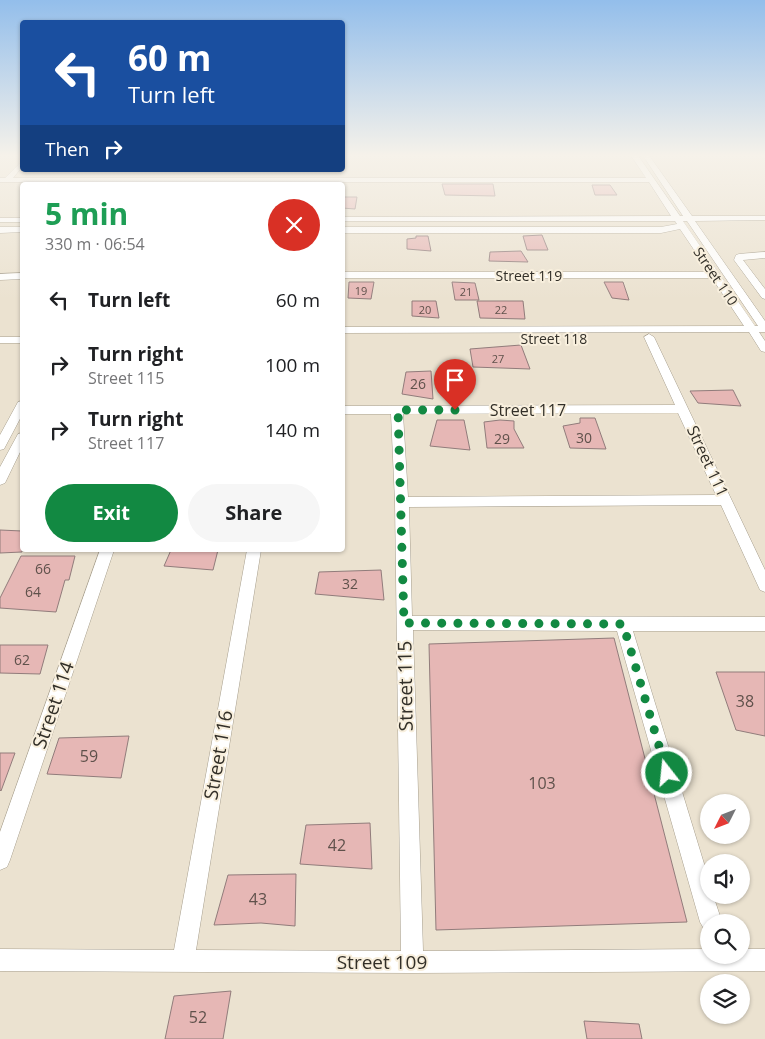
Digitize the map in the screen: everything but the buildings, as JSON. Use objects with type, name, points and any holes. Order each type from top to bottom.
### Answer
[{"type":"street","name":"Street 110","points":[[666,202],[751,328],[761,338],[765,349]]},
{"type":"street","name":"Street 110","points":[[678,202],[765,329]]},
{"type":"street","points":[[345,230],[590,222],[645,214],[680,222],[765,218]]},
{"type":"street","points":[[345,215],[590,222],[661,230],[680,222]]},
{"type":"street","points":[[0,216],[20,216]]},
{"type":"street","points":[[345,219],[590,222]]},
{"type":"street","points":[[0,220],[20,220]]},
{"type":"street","points":[[345,226],[402,228],[497,222]]},
{"type":"street","points":[[691,222],[765,226]]},
{"type":"street","points":[[0,229],[20,229]]},
{"type":"street","points":[[765,255],[745,255],[739,257],[738,260],[765,296]]},
{"type":"street","name":"Street 119","points":[[345,275],[715,275]]},
{"type":"street","points":[[0,276],[20,276]]},
{"type":"street","points":[[345,330],[765,329]]},
{"type":"street","points":[[0,331],[20,331]]},
{"type":"street","name":"Street 118","points":[[345,338],[761,338]]},
{"type":"street","name":"Street 111","points":[[649,338],[765,586]]},
{"type":"street","points":[[0,340],[20,340]]},
{"type":"street","points":[[0,446],[20,409]]},
{"type":"street","name":"Street 117","points":[[345,410],[684,410]]},
{"type":"street","name":"Street 115","points":[[398,410],[402,502],[412,962]]},
{"type":"street","points":[[0,480],[20,441]]},
{"type":"street","points":[[402,502],[726,500]]},
{"type":"street","name":"Street 114","points":[[0,860],[106,552]]},
{"type":"street","name":"Street 116","points":[[183,960],[254,552]]},
{"type":"street","points":[[404,623],[765,624]]},
{"type":"street","points":[[623,624],[709,914]]},
{"type":"street","name":"Street 109","points":[[0,960],[412,962],[700,958]]},
{"type":"street","name":"Street 109","points":[[750,959],[765,960]]},
{"type":"route","points":[[455,410],[398,410],[404,623],[623,624],[667,773]]}]
